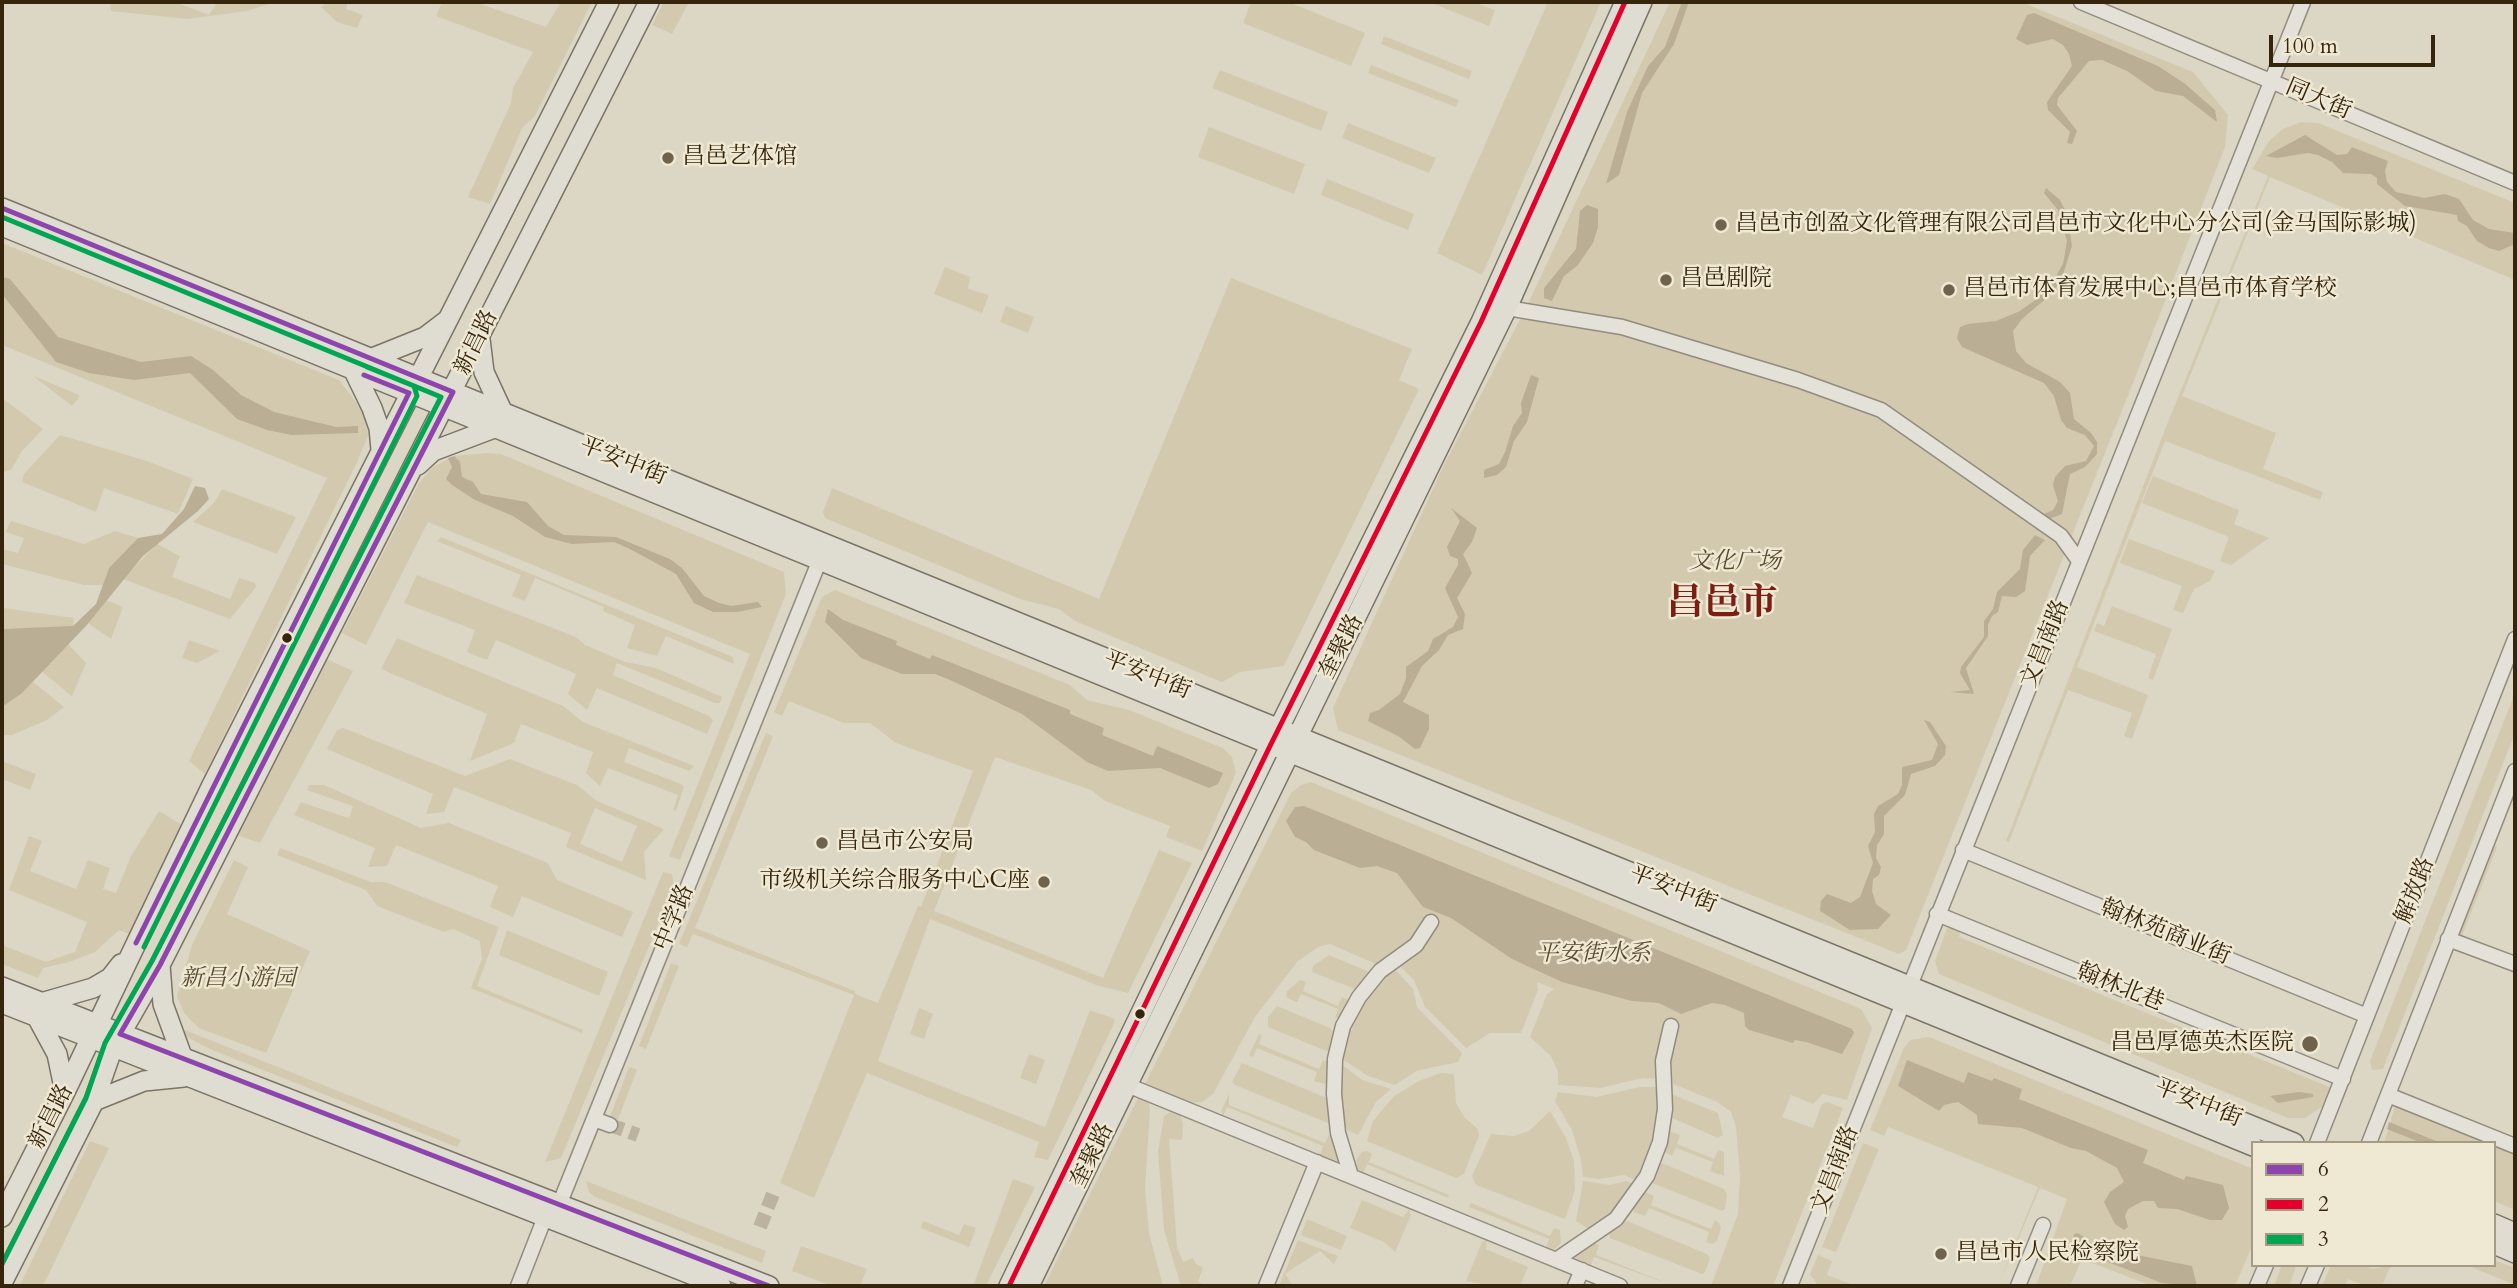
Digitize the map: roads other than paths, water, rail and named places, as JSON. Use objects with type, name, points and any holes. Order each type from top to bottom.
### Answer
[{"type":"main road","name":"新昌路","points":[[2,1217],[381,450],[609,2]]},
{"type":"main road","name":"新昌路","points":[[2,1283],[94,1101],[117,1040],[160,965],[649,2]]},
{"type":"main road","name":"奎聚路","points":[[1029,1286],[1127,1085],[1284,741],[1595,76],[1625,2]]},
{"type":"main road","name":"奎聚路","points":[[1009,1286],[1284,741],[1507,308],[1642,2]]},
{"type":"main road","name":"平安中街","points":[[2,208],[370,359],[414,386]]},
{"type":"main road","name":"平安中街","points":[[2,226],[354,370],[414,386],[1906,995],[2251,1145]]},
{"type":"main road","points":[[370,359],[425,337],[450,318]]},
{"type":"main road","points":[[410,472],[433,451],[499,421],[484,373],[480,337]]},
{"type":"main road","points":[[354,370],[379,428],[381,450]]},
{"type":"main road","points":[[39,1010],[93,988],[110,978],[133,950]]},
{"type":"main road","points":[[160,965],[163,1004],[186,1067]]},
{"type":"main road","points":[[2,987],[39,1010],[57,1055],[65,1092]]},
{"type":"main road","name":"平安中街","points":[[1906,995],[2289,1141]]},
{"type":"main road","points":[[2,1003],[39,1010],[552,1211],[769,1286]]},
{"type":"main road","points":[[94,1101],[186,1067]]},
{"type":"main road","points":[[552,1211],[721,1286]]},
{"type":"main road","points":[[2496,1225],[2515,1233]]},
{"type":"main road","points":[[2496,1245],[2515,1253]]},
{"type":"street","name":"同大街","points":[[2081,2],[2515,183]]},
{"type":"street","name":"文昌南路","points":[[1790,1286],[2303,2]]},
{"type":"street","points":[[1507,308],[1622,327],[1798,380],[1881,410],[2062,536],[2079,561]]},
{"type":"street","name":"中学路","points":[[518,1286],[594,1118],[822,553]]},
{"type":"street","name":"解放路","points":[[2318,1141],[2515,639]]},
{"type":"street","name":"解放路","points":[[2370,1141],[2515,771]]},
{"type":"street","name":"翰林苑商业街","points":[[1963,850],[2367,1016]]},
{"type":"street","name":"翰林北巷","points":[[1937,914],[2343,1079]]},
{"type":"street","points":[[1351,1176],[1338,1133],[1334,1094],[1335,1059],[1343,1026],[1359,997],[1380,971],[1416,945],[1431,922]]},
{"type":"street","points":[[2448,939],[2515,964]]},
{"type":"street","points":[[1556,1260],[1616,1219],[1647,1176],[1660,1142],[1665,1109],[1663,1061],[1671,1026]]},
{"type":"street","points":[[1127,1085],[1620,1286]]},
{"type":"street","points":[[2388,1095],[2515,1146]]},
{"type":"street","points":[[594,1118],[610,1125]]},
{"type":"street","points":[[1266,1286],[1317,1162]]},
{"type":"street","points":[[2018,1286],[2043,1225]]},
{"type":"street","points":[[2257,1286],[2265,1267]]},
{"type":"street","points":[[2308,1286],[2316,1267]]},
{"type":"street","points":[[1575,1286],[1582,1270]]},
{"type":"tunnel","points":[[610,1125],[638,1135]]},
{"type":"tunnel","points":[[760,1227],[775,1189]]},
{"type":"place","name":"昌邑艺体馆","points":[[668,158]]},
{"type":"place","name":"昌邑市创盈文化管理有限公司昌邑市文化中心分公司(金马国际影城)","points":[[1721,225]]},
{"type":"place","name":"昌邑剧院","points":[[1666,280]]},
{"type":"place","name":"昌邑市体育发展中心;昌邑市体育学校","points":[[1949,290]]},
{"type":"place","name":"昌邑市公安局","points":[[822,843]]},
{"type":"place","name":"市级机关综合服务中心C座","points":[[1044,882]]},
{"type":"place","name":"昌邑厚德英杰医院","points":[[2310,1044]]},
{"type":"place","name":"昌邑市人民检察院","points":[[1941,1254]]},
{"type":"district","name":"昌邑市","points":[[1722,605]]},
{"type":"park label","name":"文化广场","points":[[1735,563]]},
{"type":"park label","name":"平安街水系","points":[[1593,955]]},
{"type":"park label","name":"新昌小游园","points":[[238,980]]}]
